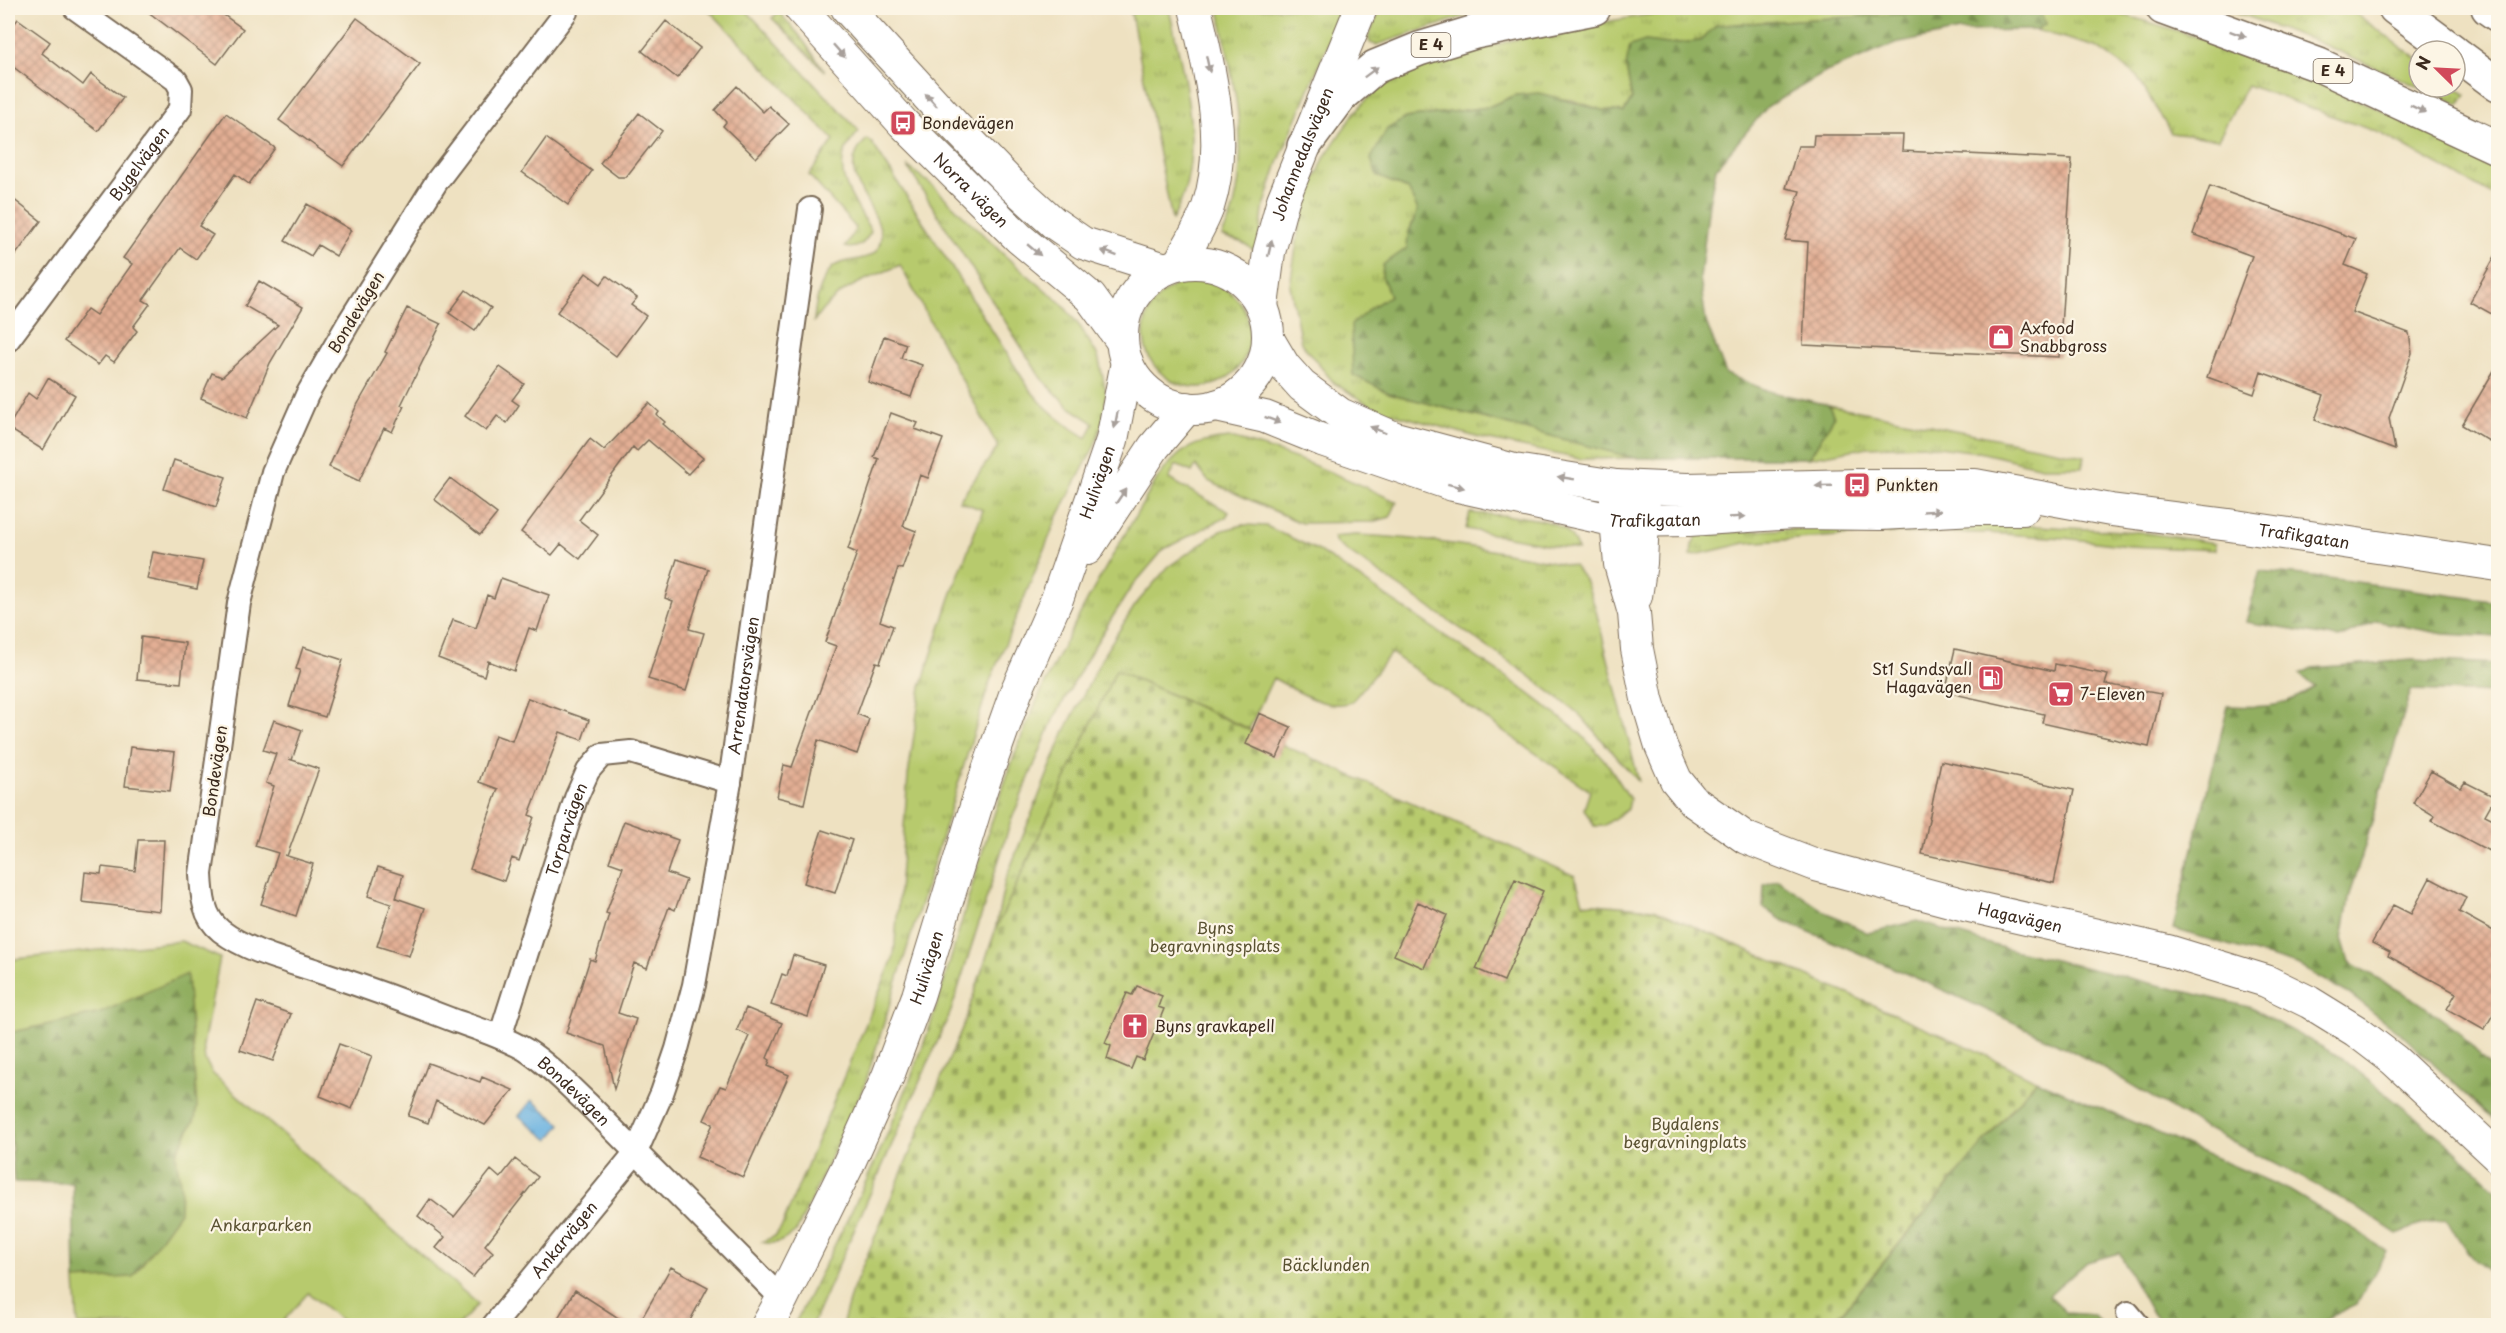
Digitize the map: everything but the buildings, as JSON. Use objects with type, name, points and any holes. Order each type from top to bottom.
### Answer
[{"type":"highway","name":"E 4","points":[[1304,146],[1341,96],[1375,67],[1419,49],[1475,32],[1594,8]]},
{"type":"highway","name":"E 4","points":[[2163,8],[2319,65],[2499,148]]},
{"type":"highway","points":[[2395,8],[2437,39]]},
{"type":"highway","points":[[2488,8],[2499,15]]},
{"type":"highway","points":[[2467,62],[2499,86]]},
{"type":"main road","name":"Norra vägen","points":[[800,8],[903,123],[1019,238],[1090,297],[1125,352]]},
{"type":"main road","name":"Norra vägen","points":[[847,8],[953,124],[1011,184],[1054,223],[1083,243],[1172,267]]},
{"type":"main road","points":[[1172,267],[1208,208],[1216,171],[1217,130],[1210,69],[1195,8]]},
{"type":"main road","name":"Johannedalsvägen","points":[[1262,306],[1272,241],[1283,200],[1361,8]]},
{"type":"main road","points":[[1196,263],[1223,268],[1238,276],[1250,287],[1262,306],[1268,326],[1268,339],[1260,369],[1245,389],[1232,399],[1201,407],[1160,400],[1139,382],[1125,352],[1123,328],[1130,303],[1137,291],[1153,276],[1172,267],[1196,263]]},
{"type":"main road","name":"Trafikgatan","points":[[1268,339],[1284,366],[1302,386],[1340,414],[1395,438],[1514,470],[1630,486],[1687,489],[1975,485],[2111,510],[2229,525],[2499,566]]},
{"type":"main road","name":"Hulivägen","points":[[767,1326],[783,1299],[848,1165],[888,1076],[918,996],[982,787],[1016,692],[1057,599],[1112,440],[1125,352]]},
{"type":"main road","name":"Hulivägen","points":[[1057,599],[1154,447],[1201,407]]},
{"type":"main road","name":"Trafikgatan","points":[[1201,407],[1266,417],[1322,440],[1453,485],[1629,520],[1794,513],[1880,514],[1975,509],[2111,510]]},
{"type":"main road","name":"Hagavägen","points":[[1630,486],[1629,520],[1620,564],[1634,613],[1637,649],[1647,699],[1661,746],[1676,780],[1693,801],[1746,838],[1816,865],[1969,906],[2168,951],[2266,981],[2309,1002],[2356,1031],[2394,1060],[2499,1157]]},
{"type":"street","name":"Bygelvägen","points":[[8,336],[180,109],[181,89],[176,80],[75,8]]},
{"type":"street","name":"Bondevägen","points":[[566,12],[437,181],[349,322],[307,395],[273,472],[239,603],[201,874],[202,900],[208,917],[219,930],[234,940],[500,1037],[526,1051],[555,1073],[783,1299]]},
{"type":"street","name":"Arrendatorsvägen","points":[[636,1152],[674,1060],[694,985],[730,782],[810,209]]},
{"type":"street","name":"Torparvägen","points":[[500,1037],[576,798],[588,771],[602,755],[631,752],[730,782]]},
{"type":"street","name":"Ankarvägen","points":[[493,1326],[636,1152]]},
{"type":"green space","points":[[707,8],[744,8],[859,131],[845,151],[842,165],[850,195],[871,232],[861,245],[845,247],[856,228],[809,175],[834,140]]},
{"type":"green space","points":[[1130,8],[1169,8],[1181,61],[1190,116],[1191,143],[1189,170],[1183,196],[1172,220]]},
{"type":"green space","points":[[1219,8],[1343,8],[1278,163],[1263,210],[1258,253],[1243,243],[1222,236],[1234,206],[1239,181],[1240,131]]},
{"type":"green space","points":[[1381,8],[1497,8],[1376,45],[1370,43],[1368,37]]},
{"type":"green space","points":[[1692,8],[2095,8],[2193,36],[2289,71],[2477,153],[2498,165],[2498,198],[2382,134],[2247,85],[2218,139],[2171,133],[2136,75],[2096,47],[2036,30],[2046,24],[2039,13],[1951,11],[1717,25],[1700,41],[1668,44],[1645,41],[1626,66],[1632,99],[1624,112],[1602,110],[1572,100],[1516,95],[1488,107],[1406,118],[1377,176],[1408,189],[1418,210],[1408,234],[1407,248],[1382,276],[1390,296],[1372,307],[1354,375],[1389,393],[1634,458],[1580,459],[1480,438],[1374,408],[1334,383],[1301,343],[1290,285],[1302,210],[1325,156],[1355,112],[1382,84],[1418,67],[1541,32]]},
{"type":"green space","points":[[2225,8],[2348,8],[2407,51],[2407,82],[2325,45]]},
{"type":"green space","points":[[1951,11],[2040,13],[2046,24],[2036,30],[1959,31],[1895,44],[1826,72],[1768,106],[1716,168],[1709,203],[1700,278],[1706,322],[1726,374],[1771,392],[1829,405],[1834,417],[1809,458],[1634,458],[1389,393],[1353,375],[1351,325],[1372,307],[1390,296],[1382,276],[1383,265],[1407,248],[1408,234],[1418,210],[1408,189],[1377,176],[1371,159],[1387,129],[1406,118],[1488,107],[1516,95],[1539,93],[1602,110],[1624,112],[1632,99],[1626,66],[1630,46],[1645,41],[1668,44],[1700,41],[1717,25]]},
{"type":"green space","points":[[779,12],[799,35],[825,71],[772,18]]},
{"type":"green space","points":[[2446,99],[2463,99],[2459,105]]},
{"type":"green space","points":[[867,139],[891,172],[1030,390],[1056,417],[1087,438],[1094,423],[1069,407],[1041,378],[907,166],[932,185],[1004,255],[1062,304],[1081,328],[1098,356],[1106,391],[1104,418],[1094,447],[1057,518],[990,681],[865,1084],[797,1230],[781,1241],[768,1243],[762,1242],[775,1236],[782,1226],[894,956],[908,776],[921,687],[950,598],[983,510],[959,501],[998,447],[900,265],[852,286],[832,300],[814,321],[819,294],[831,269],[844,262],[868,257],[875,253],[879,246],[881,236],[879,225],[855,177],[854,164],[857,152]]},
{"type":"green space","points":[[1197,281],[1217,285],[1234,297],[1246,314],[1250,334],[1246,354],[1234,371],[1217,383],[1197,387],[1177,383],[1160,371],[1148,354],[1144,334],[1148,314],[1160,297],[1177,285]]},
{"type":"green space","points":[[1829,405],[2085,456],[2082,467],[2042,467],[1979,452],[1922,445],[1868,447],[1809,458],[1834,417]]},
{"type":"green space","points":[[1230,438],[1315,466],[1397,502],[1390,517],[1372,522],[1301,523],[1208,481],[1196,465],[1192,472],[1176,465],[1169,479],[1229,512],[1226,517],[1164,549],[1130,589],[1093,648],[1052,722],[1011,821],[951,1011],[812,1325],[794,1325],[853,1209],[922,1049],[1004,785],[1032,712],[1060,652],[1157,479],[1172,460],[1196,444]]},
{"type":"green space","points":[[1470,513],[1523,517],[1550,523],[1561,527],[1569,534],[1578,550],[1466,529]]},
{"type":"green space","points":[[1985,523],[2139,532],[2215,543],[2215,550],[2129,546],[2065,538],[1986,533],[1878,533],[1745,543],[1691,556],[1692,545],[1698,534],[1877,524]]},
{"type":"green space","points":[[1243,525],[1266,526],[1319,551],[1516,684],[1579,732],[1608,764],[1630,799],[1628,809],[1603,826],[1594,826],[1584,809],[1590,791],[1391,653],[1354,699],[1343,704],[1322,702],[1273,678],[1249,729],[1116,670],[995,931],[1005,881],[1064,733],[1104,654],[1136,604],[1168,567],[1220,531]]},
{"type":"green space","points":[[1356,535],[1439,542],[1574,566],[1586,582],[1595,607],[1639,782],[1579,714],[1527,674],[1337,544],[1333,537]]},
{"type":"green space","points":[[2260,571],[2314,576],[2498,602],[2498,637],[2444,634],[2376,621],[2339,638],[2246,622]]},
{"type":"green space","points":[[2412,660],[2498,664],[2498,693],[2411,690],[2349,899],[2342,938],[2349,962],[2417,1001],[2457,1030],[2498,1075],[2498,1124],[2401,1034],[2349,994],[2297,965],[2173,929],[2228,706],[2274,705],[2292,699],[2315,687],[2300,674],[2312,668]]},
{"type":"green space","points":[[1116,670],[1575,876],[1583,903],[1654,909],[1969,1047],[2036,1080],[1831,1325],[842,1326],[851,1294],[965,1021],[995,931]]},
{"type":"green space","points":[[1778,880],[1824,911],[1868,933],[1917,921],[1992,945],[2249,1007],[2340,1057],[2451,1146],[2498,1191],[2498,1277],[2468,1252],[2447,1219],[2423,1224],[2397,1234],[2325,1190],[2202,1126],[2064,1047],[1959,997],[1782,920],[1763,907],[1764,885]]},
{"type":"green space","name":"Ankarparken","points":[[181,941],[220,958],[203,1045],[205,1060],[213,1074],[478,1304],[459,1325],[347,1325],[308,1293],[280,1325],[78,1325],[75,1280],[133,1277],[180,1212],[181,1190],[176,1154],[195,1119],[197,1107],[187,974],[100,1013],[8,1033],[8,960]]},
{"type":"green space","points":[[187,973],[197,1107],[195,1119],[176,1154],[181,1190],[180,1212],[133,1277],[75,1280],[73,1183],[14,1182],[8,1096],[8,1033],[100,1013]]},
{"type":"green space","points":[[2036,1080],[2289,1190],[2359,1232],[2386,1252],[2357,1304],[2329,1317],[2321,1325],[2164,1325],[2150,1310],[2119,1253],[2087,1262],[2049,1296],[2067,1313],[2094,1315],[2103,1325],[1831,1326]]},
{"type":"water","points":[[532,1100],[561,1124],[549,1140],[519,1116]]},
{"type":"waterway","points":[[2303,8],[2308,11]]},
{"type":"place","name":"Bondevägen","points":[[903,123]]},
{"type":"place","name":"Axfood Snabbgross","points":[[2001,337]]},
{"type":"place","name":"Punkten","points":[[1857,485]]},
{"type":"place","name":"St1 Sundsvall Hagavägen","points":[[1991,678]]},
{"type":"place","name":"7-Eleven","points":[[2061,694]]},
{"type":"place","name":"Byns gravkapell","points":[[1135,1026]]},
{"type":"park label","name":"Byns begravningsplats","points":[[1215,937]]},
{"type":"park label","name":"Bydalens begravningplats","points":[[1685,1133]]},
{"type":"park label","name":"Bäcklunden","points":[[1326,1265]]}]
